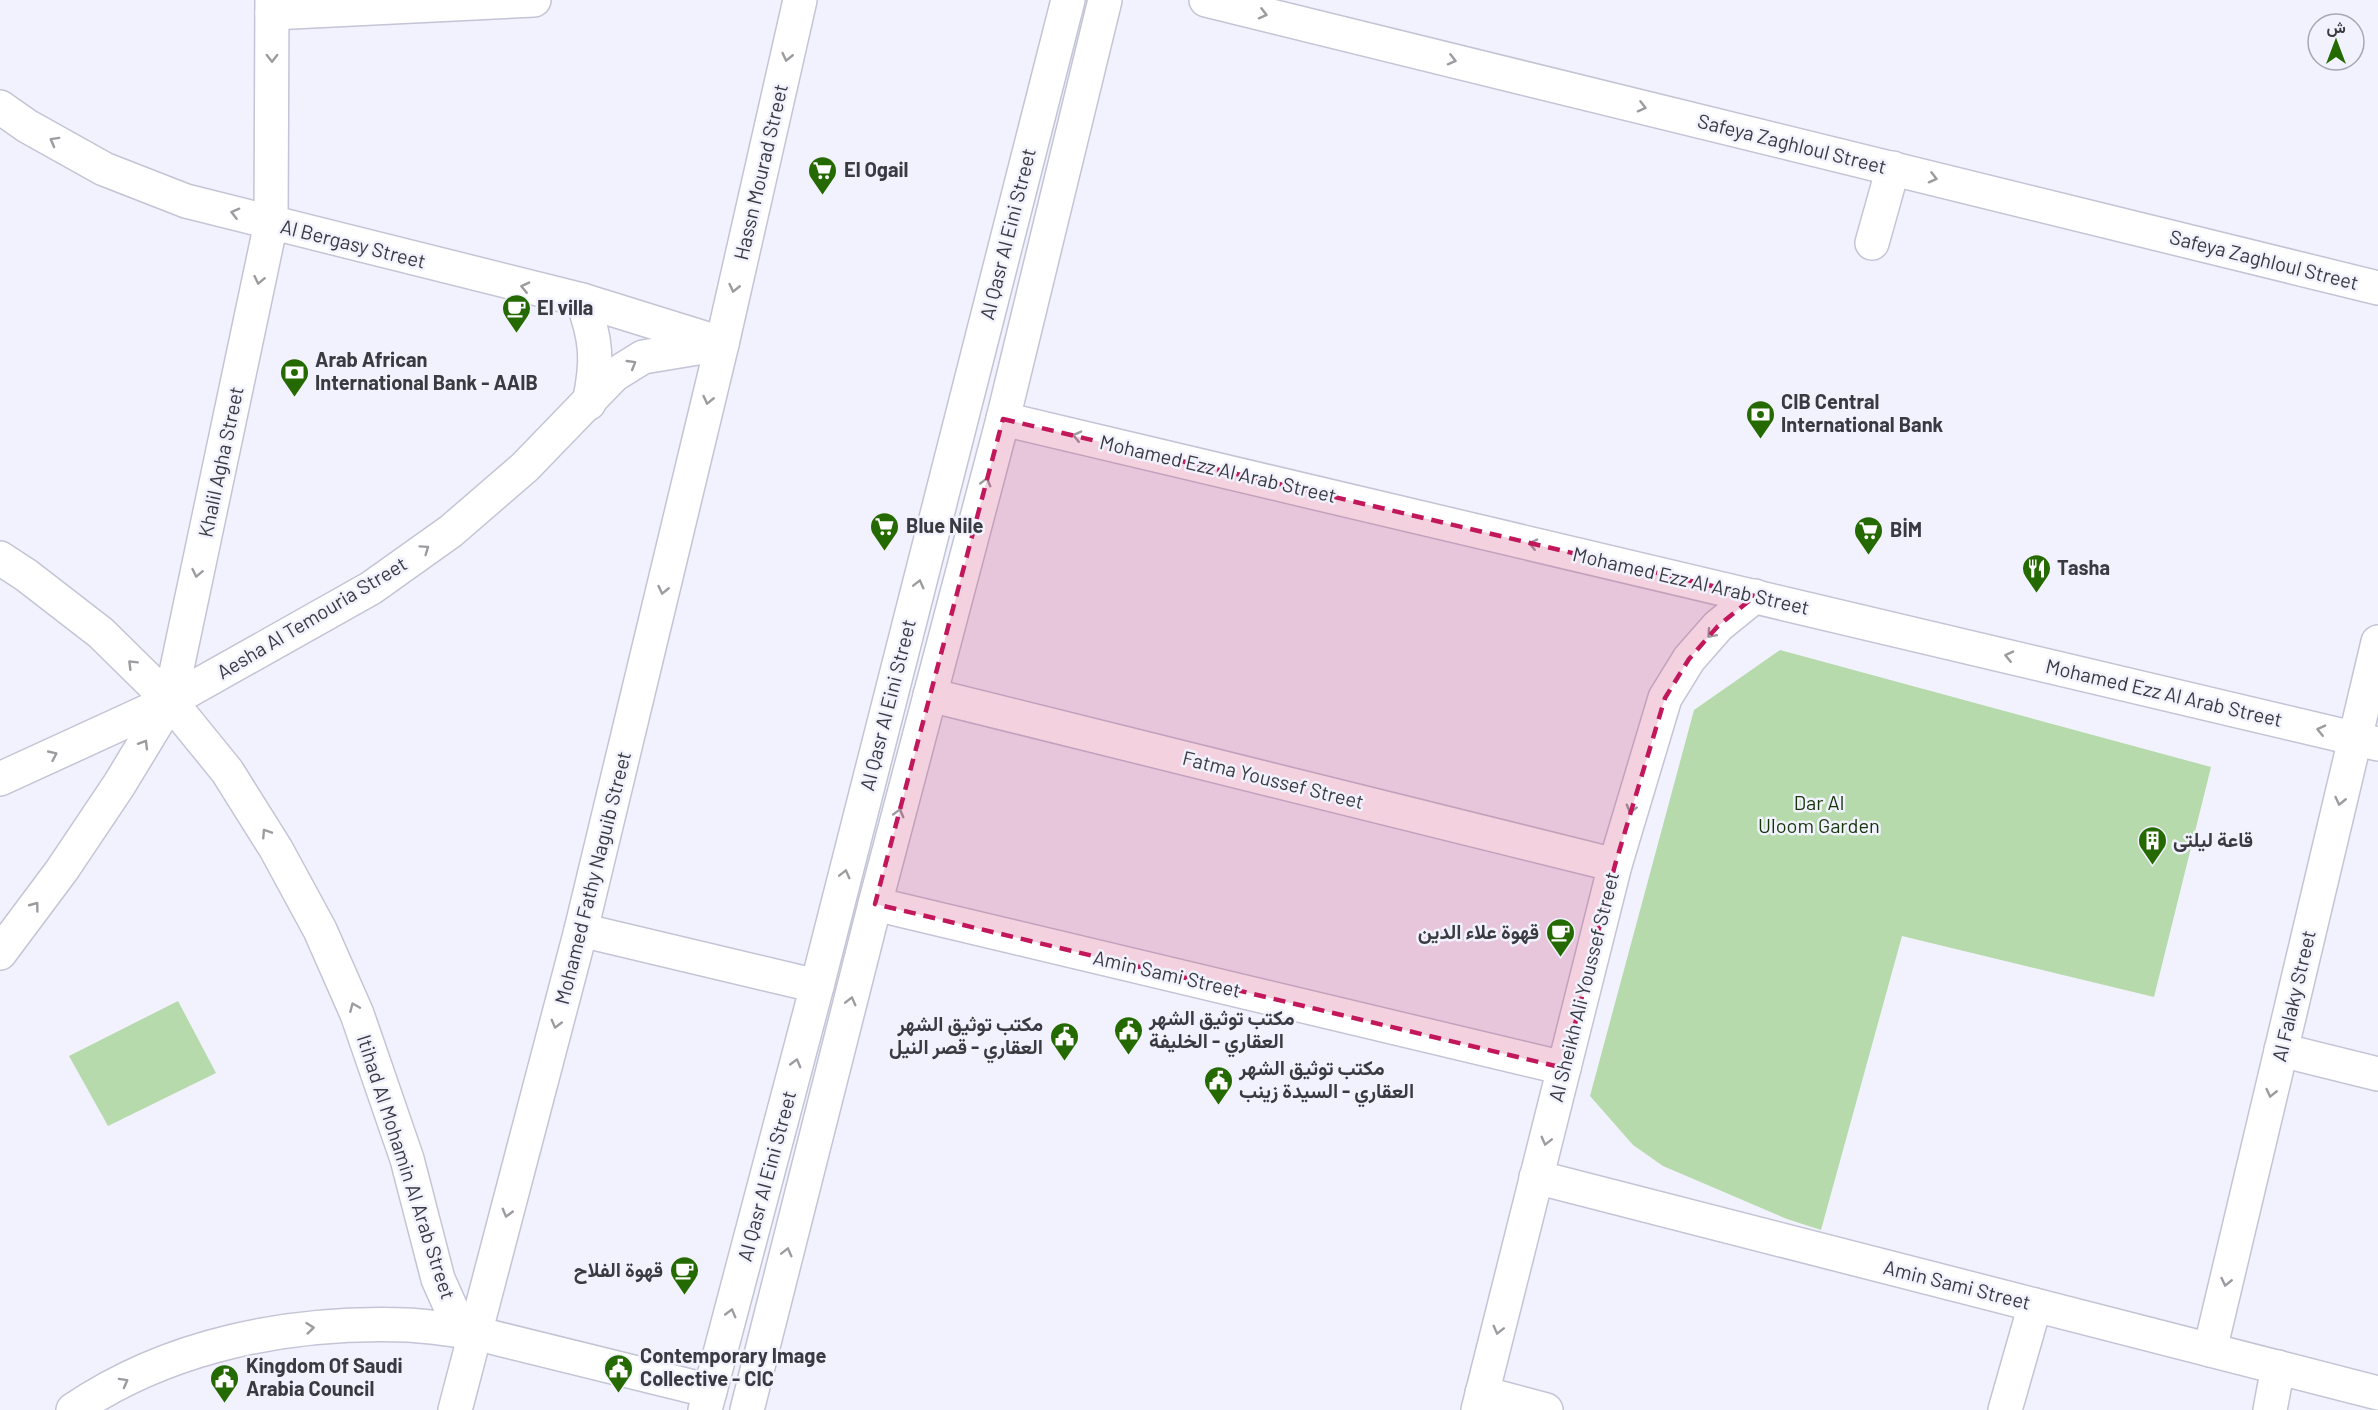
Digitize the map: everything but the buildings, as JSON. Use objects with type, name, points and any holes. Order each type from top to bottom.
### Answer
[{"type":"main road","points":[[272,6],[534,0]]},
{"type":"main road","name":"Hassn Mourad Street","points":[[722,344],[800,0]]},
{"type":"main road","name":"Al Qasr Al Eini Street","points":[[708,1401],[817,986],[1068,0]]},
{"type":"main road","name":"Al Qasr Al Eini Street","points":[[747,1410],[875,904],[1003,419],[1105,0]]},
{"type":"main road","name":"Safeya Zaghloul Street","points":[[1206,0],[2378,288]]},
{"type":"main road","name":"Khalil Agha Street","points":[[170,702],[271,223],[272,6]]},
{"type":"main road","name":"Al Bergasy Street","points":[[0,107],[27,126],[104,169],[186,201],[582,300],[722,344]]},
{"type":"main road","points":[[1872,243],[1893,168]]},
{"type":"main road","points":[[582,300],[591,324],[595,350],[595,375],[589,403]]},
{"type":"main road","name":"Aesha Al Temouria Street","points":[[0,780],[170,702],[371,588],[451,531],[525,467],[614,375],[643,357],[722,344]]},
{"type":"main road","name":"Mohamed Fathy Naguib Street","points":[[455,1410],[581,930],[722,344]]},
{"type":"main road","name":"Mohamed Ezz Al Arab Street","points":[[1003,419],[2366,741]]},
{"type":"main road","name":"Itihad Al Mohamin Al Arab Street","points":[[0,558],[26,574],[102,633],[170,702],[227,771],[276,849],[320,930],[357,1014],[394,1120],[424,1219],[438,1279],[455,1317],[475,1333],[708,1401]]},
{"type":"main road","name":"Al Sheikh Ali Youssef Street","points":[[1480,1401],[1615,865],[1665,698],[1689,659],[1718,626],[1755,596]]},
{"type":"main road","name":"Al Falaky Street","points":[[2210,1350],[2281,1050],[2366,741],[2378,642]]},
{"type":"main road","name":"Fatma Youssef Street","points":[[930,695],[1615,865]]},
{"type":"main road","points":[[0,953],[62,870],[119,785],[170,702]]},
{"type":"main road","name":"Amin Sami Street","points":[[875,904],[1564,1068]]},
{"type":"main road","points":[[581,930],[817,986]]},
{"type":"main road","points":[[2281,1050],[2378,1074]]},
{"type":"main road","name":"Amin Sami Street","points":[[1536,1177],[2378,1393]]},
{"type":"main road","points":[[2005,1410],[2035,1305]]},
{"type":"main road","points":[[73,1410],[149,1368],[212,1346],[277,1332],[343,1325],[409,1325],[475,1333]]},
{"type":"main road","points":[[2270,1410],[2278,1367]]},
{"type":"main road","points":[[1480,1401],[1546,1410]]},
{"type":"highlighted area","points":[[1003,419],[1755,596],[1718,626],[1689,659],[1665,698],[1615,865],[1564,1068],[875,904]]},
{"type":"green space","name":"Dar Al Uloom Garden","points":[[1780,650],[2211,767],[2154,997],[1902,936],[1821,1230],[1787,1219],[1663,1166],[1633,1145],[1590,1096],[1694,710]]},
{"type":"green space","points":[[178,1001],[216,1073],[108,1126],[69,1056]]},
{"type":"place","name":"El Ogail","points":[[823,196]]},
{"type":"place","name":"El villa","points":[[516,334]]},
{"type":"place","name":"Arab African International Bank - AAIB","points":[[294,398]]},
{"type":"place","name":"CIB Central International Bank","points":[[1760,440]]},
{"type":"place","name":"Blue Nile","points":[[885,552]]},
{"type":"place","name":"BİM","points":[[1869,556]]},
{"type":"place","name":"Tasha","points":[[2036,594]]},
{"type":"place","name":"قاعة ليلتى","points":[[2152,866]]},
{"type":"place","name":"قهوة علاء الدين","points":[[1560,958]]},
{"type":"place","name":"مكتب توثيق الشهر العقاري - الخليفة","points":[[1128,1056]]},
{"type":"place","name":"مكتب توثيق الشهر العقاري - قصر النيل","points":[[1064,1062]]},
{"type":"place","name":"مكتب توثيق الشهر العقاري - السيدة زينب","points":[[1218,1106]]},
{"type":"place","name":"قهوة الفلاح","points":[[684,1296]]},
{"type":"place","name":"Contemporary Image Collective - CIC","points":[[619,1394]]},
{"type":"place","name":"Kingdom Of Saudi Arabia Council","points":[[225,1404]]}]
